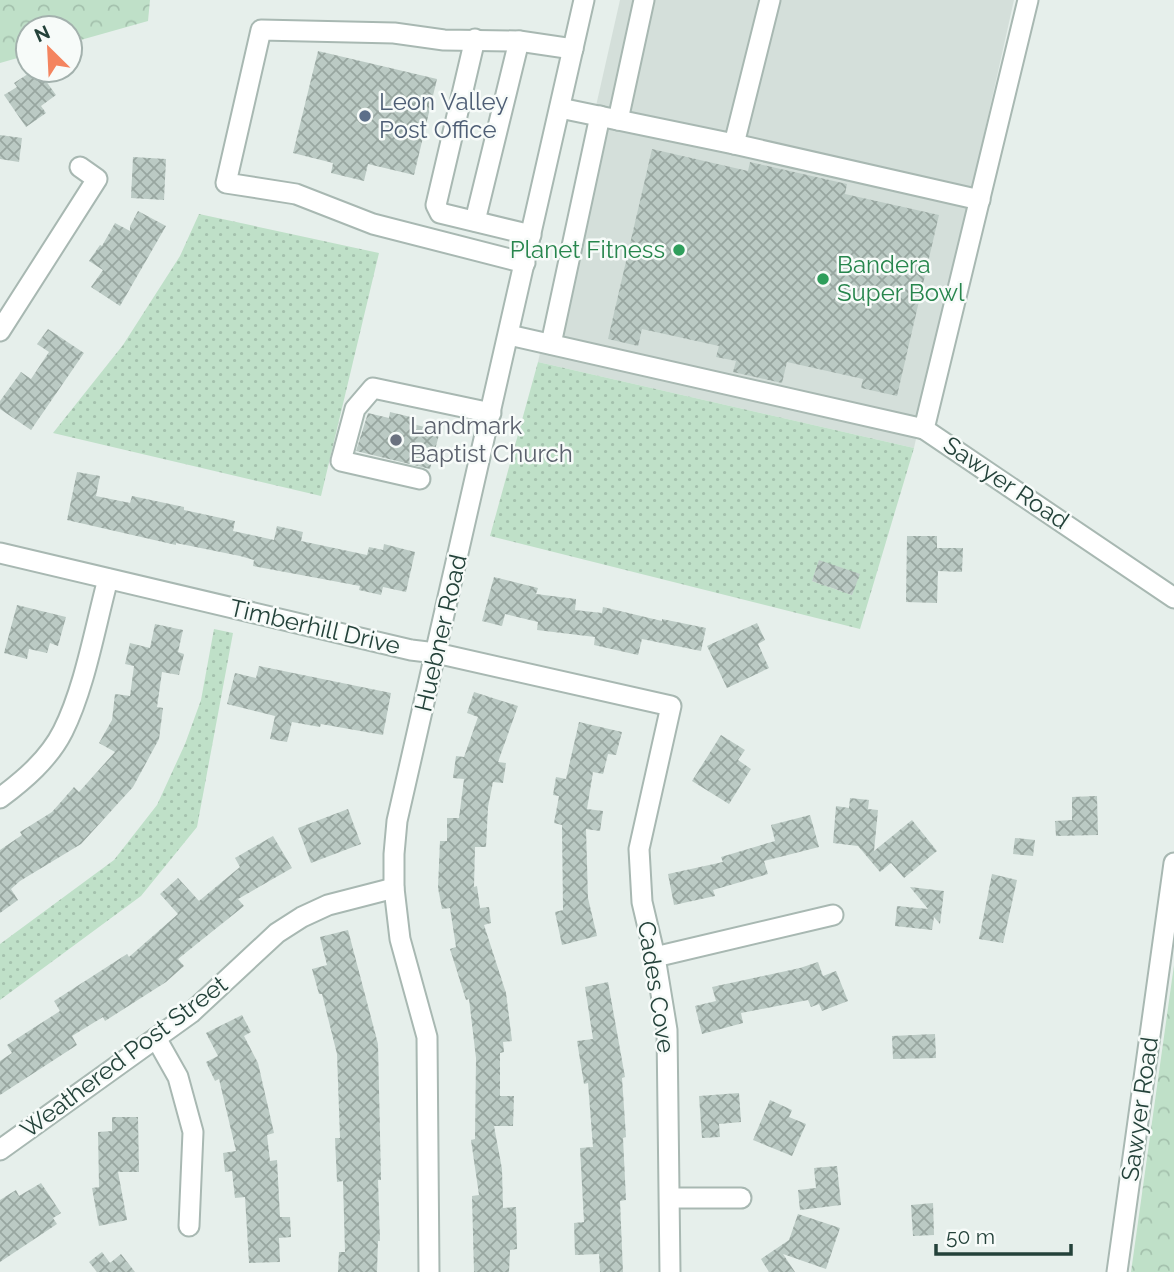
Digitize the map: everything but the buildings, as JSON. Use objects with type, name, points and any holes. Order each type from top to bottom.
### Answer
[{"type":"street","name":"Huebner Road","points":[[429,1272],[428,1037],[400,939],[394,888],[397,821],[584,0]]},
{"type":"street","points":[[551,344],[609,118],[644,0]]},
{"type":"street","points":[[734,144],[770,0]]},
{"type":"street","name":"Sawyer Road","points":[[1028,0],[924,429],[1174,598]]},
{"type":"street","points":[[525,262],[373,224],[296,194],[226,183],[261,30],[394,33],[444,40],[519,41],[573,49]]},
{"type":"street","points":[[475,39],[436,205],[440,213],[531,235]]},
{"type":"street","points":[[475,221],[519,41]]},
{"type":"street","points":[[560,108],[980,200]]},
{"type":"street","points":[[3,320],[97,179],[80,167]]},
{"type":"street","points":[[509,335],[924,429]]},
{"type":"street","points":[[420,479],[341,461],[355,409],[373,388],[491,413]]},
{"type":"street","name":"Timberhill Drive","points":[[0,554],[411,650],[436,653],[671,706]]},
{"type":"street","points":[[0,798],[31,773],[62,733],[74,703],[107,579]]},
{"type":"street","name":"Cades Cove","points":[[670,1272],[667,1030],[655,957],[642,902],[639,849],[671,706]]},
{"type":"street","name":"Sawyer Road","points":[[1117,1272],[1174,863]]},
{"type":"street","name":"Weathered Post Street","points":[[0,1150],[211,997],[277,933],[328,905],[394,888]]},
{"type":"street","points":[[655,957],[834,915]]},
{"type":"street","points":[[156,1038],[178,1077],[193,1132],[189,1226]]},
{"type":"street","points":[[670,1198],[741,1198]]},
{"type":"shaded area","points":[[620,0],[1014,0],[914,448],[538,362]]},
{"type":"green space","points":[[0,0],[150,0],[148,21],[84,39],[84,14],[14,14],[14,59],[0,63]]},
{"type":"green space","points":[[199,214],[379,253],[321,496],[53,433],[123,345],[180,256]]},
{"type":"green space","points":[[538,362],[914,448],[860,629],[490,536]],"holes":[[[819,561],[859,574],[852,595],[812,581]]]},
{"type":"green space","points":[[214,629],[233,633],[197,827],[141,896],[0,1000],[0,944],[114,860],[157,805],[185,744],[201,700]]},
{"type":"green space","points":[[1174,965],[1174,1272],[1131,1272]]},
{"type":"place","name":"Leon Valley Post Office","points":[[365,116]]},
{"type":"place","name":"Planet Fitness","points":[[679,250]]},
{"type":"place","name":"Bandera Super Bowl","points":[[823,279]]},
{"type":"place","name":"Landmark Baptist Church","points":[[396,440]]}]
